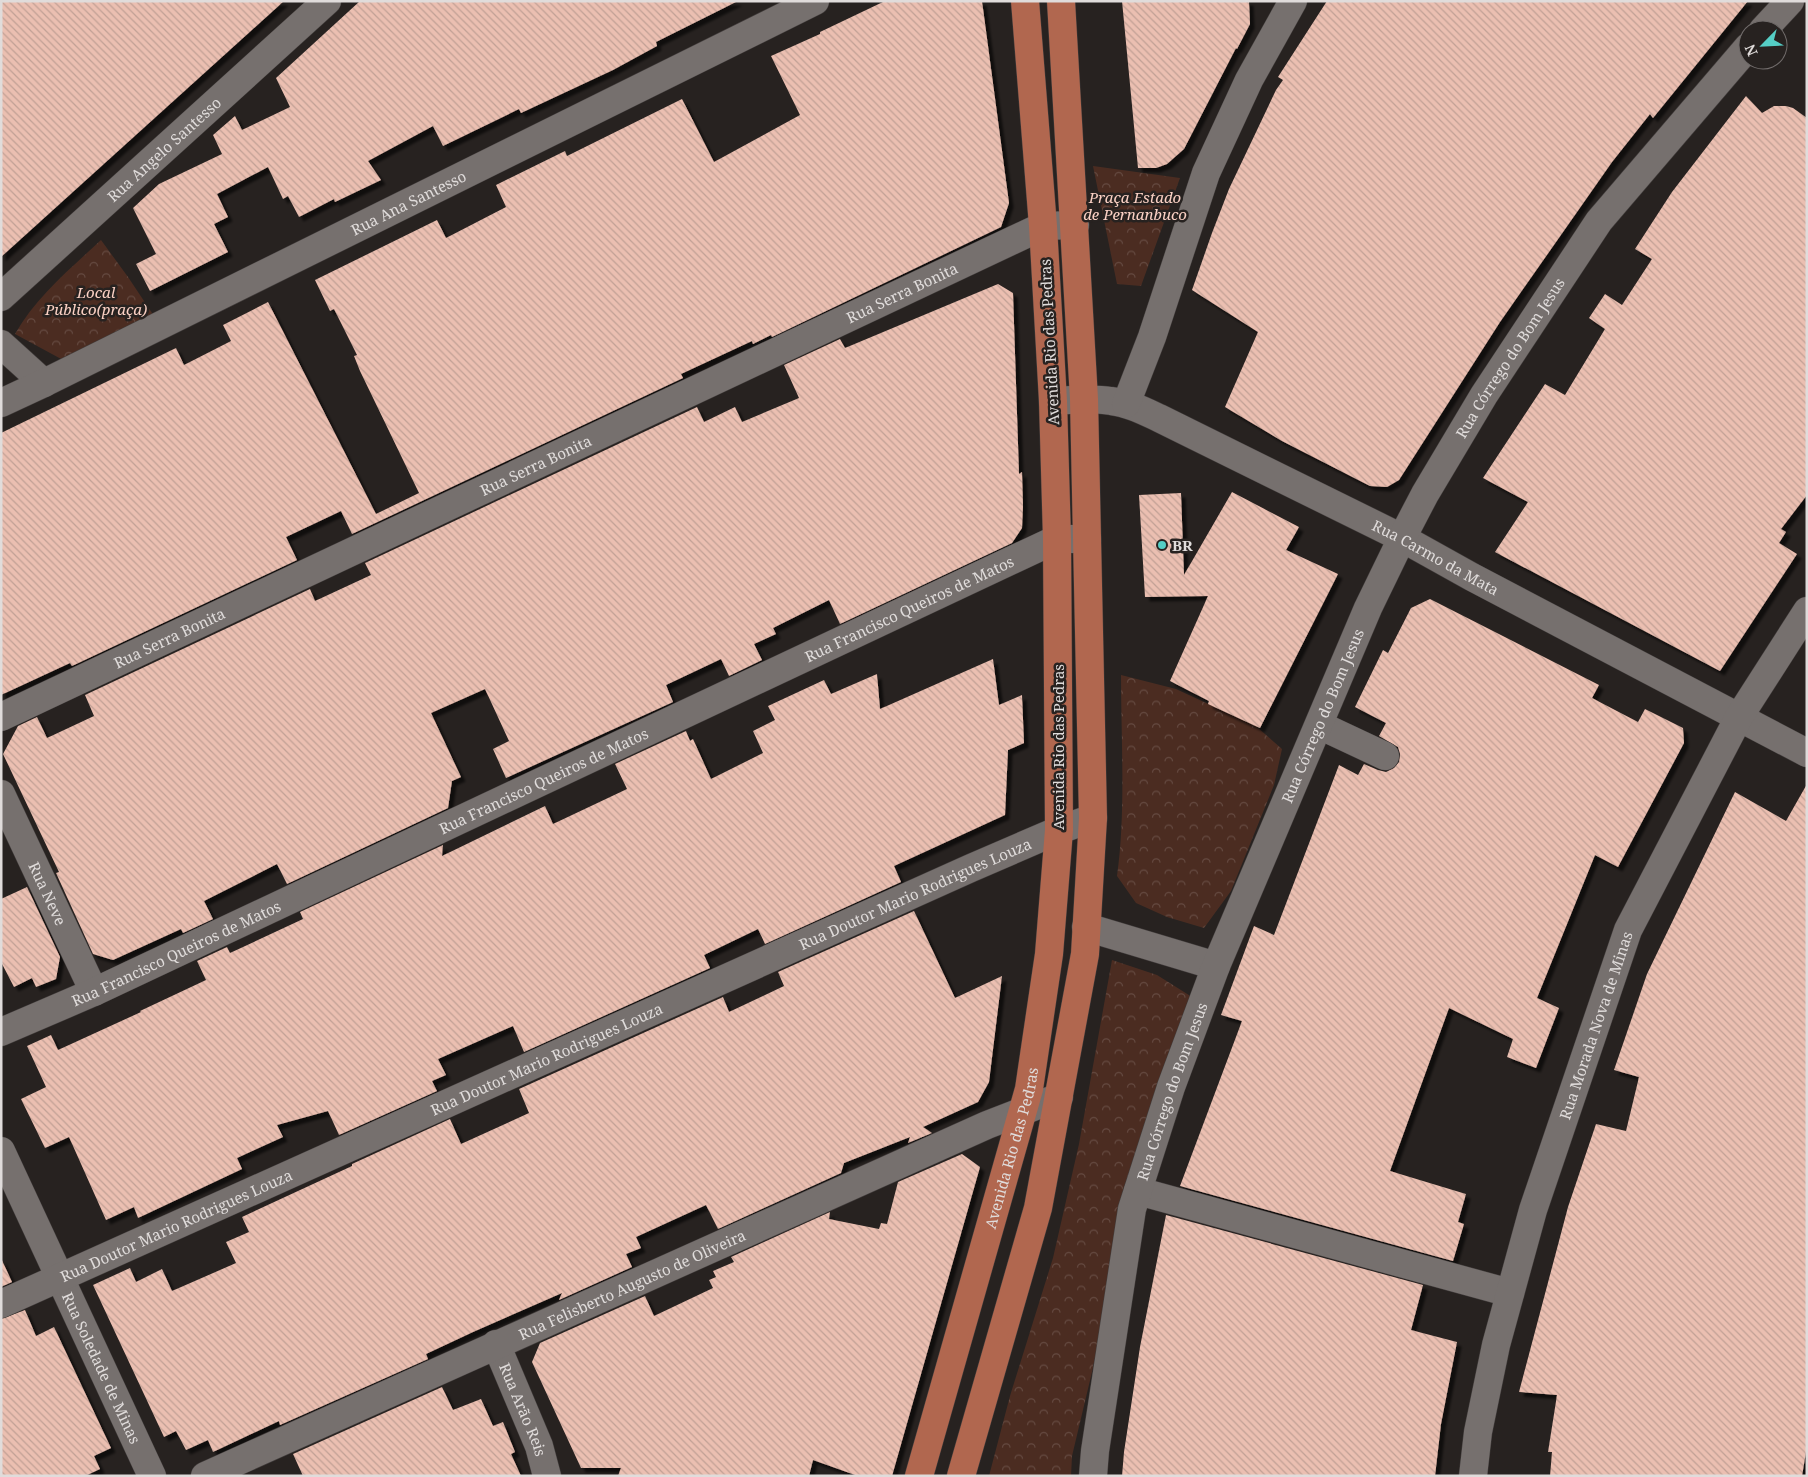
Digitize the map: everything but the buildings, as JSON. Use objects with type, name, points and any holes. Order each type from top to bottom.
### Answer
[{"type":"main road","name":"Avenida Rio das Pedras","points":[[919,1476],[1029,1089],[1049,954],[1059,830],[1057,539],[1053,401],[1043,226],[1025,1]]},
{"type":"main road","name":"Avenida Rio das Pedras","points":[[961,1476],[1038,1208],[1085,954],[1093,818],[1084,399],[1061,1]]},
{"type":"street","name":"Rua Angelo Santesso","points":[[1,298],[327,1]]},
{"type":"street","name":"Rua Ana Santesso","points":[[1,403],[815,1]]},
{"type":"street","points":[[1126,404],[1152,338],[1206,173],[1249,80],[1293,1]]},
{"type":"street","points":[[1773,20],[1790,1]]},
{"type":"street","name":"Rua Córrego do Bom Jesus","points":[[1093,1476],[1095,1451],[1132,1209],[1171,1087],[1216,966],[1368,608],[1425,494],[1484,395],[1599,221],[1738,59]]},
{"type":"street","name":"Rua Serra Bonita","points":[[1,717],[1043,226],[1075,225]]},
{"type":"street","points":[[1,344],[44,383]]},
{"type":"street","name":"Rua Carmo da Mata","points":[[1053,401],[1112,400],[1159,418],[1402,538],[1807,753]]},
{"type":"street","name":"Rua Francisco Queiros de Matos","points":[[1,1032],[94,992],[1057,539],[1087,539]]},
{"type":"street","name":"Rua Morada Nova de Minas","points":[[1473,1476],[1478,1432],[1494,1354],[1533,1210],[1628,930],[1739,717],[1807,611]]},
{"type":"street","points":[[1319,725],[1385,756]]},
{"type":"street","name":"Rua Neve","points":[[1,794],[94,992]]},
{"type":"street","name":"Rua Doutor Mario Rodrigues Louza","points":[[1,1304],[971,868],[1059,830],[1093,818]]},
{"type":"street","points":[[1086,927],[1216,966]]},
{"type":"street","name":"Rua Felisberto Augusto de Oliveira","points":[[205,1476],[978,1129],[1059,1097]]},
{"type":"street","name":"Rua Soledade de Minas","points":[[1,1151],[152,1476]]},
{"type":"street","points":[[1138,1191],[1510,1294]]},
{"type":"street","name":"Rua Arão Reis","points":[[496,1344],[539,1446],[547,1476]]},
{"type":"green space","name":"Praça Estado de Pernanbuco","points":[[1093,166],[1180,178],[1141,286],[1117,284]]},
{"type":"green space","name":"Local Público(praça)","points":[[101,240],[154,316],[63,360],[15,334],[43,296]]},
{"type":"green space","points":[[1121,675],[1176,689],[1256,726],[1282,749],[1274,785],[1231,891],[1204,928],[1167,917],[1136,903],[1117,876],[1122,801]]},
{"type":"green space","points":[[1112,960],[1157,975],[1192,997],[1109,1289],[1072,1456],[1071,1476],[989,1476],[1010,1396],[1053,1258],[1079,1144]]},
{"type":"place","name":"BR","points":[[1162,545]]}]
